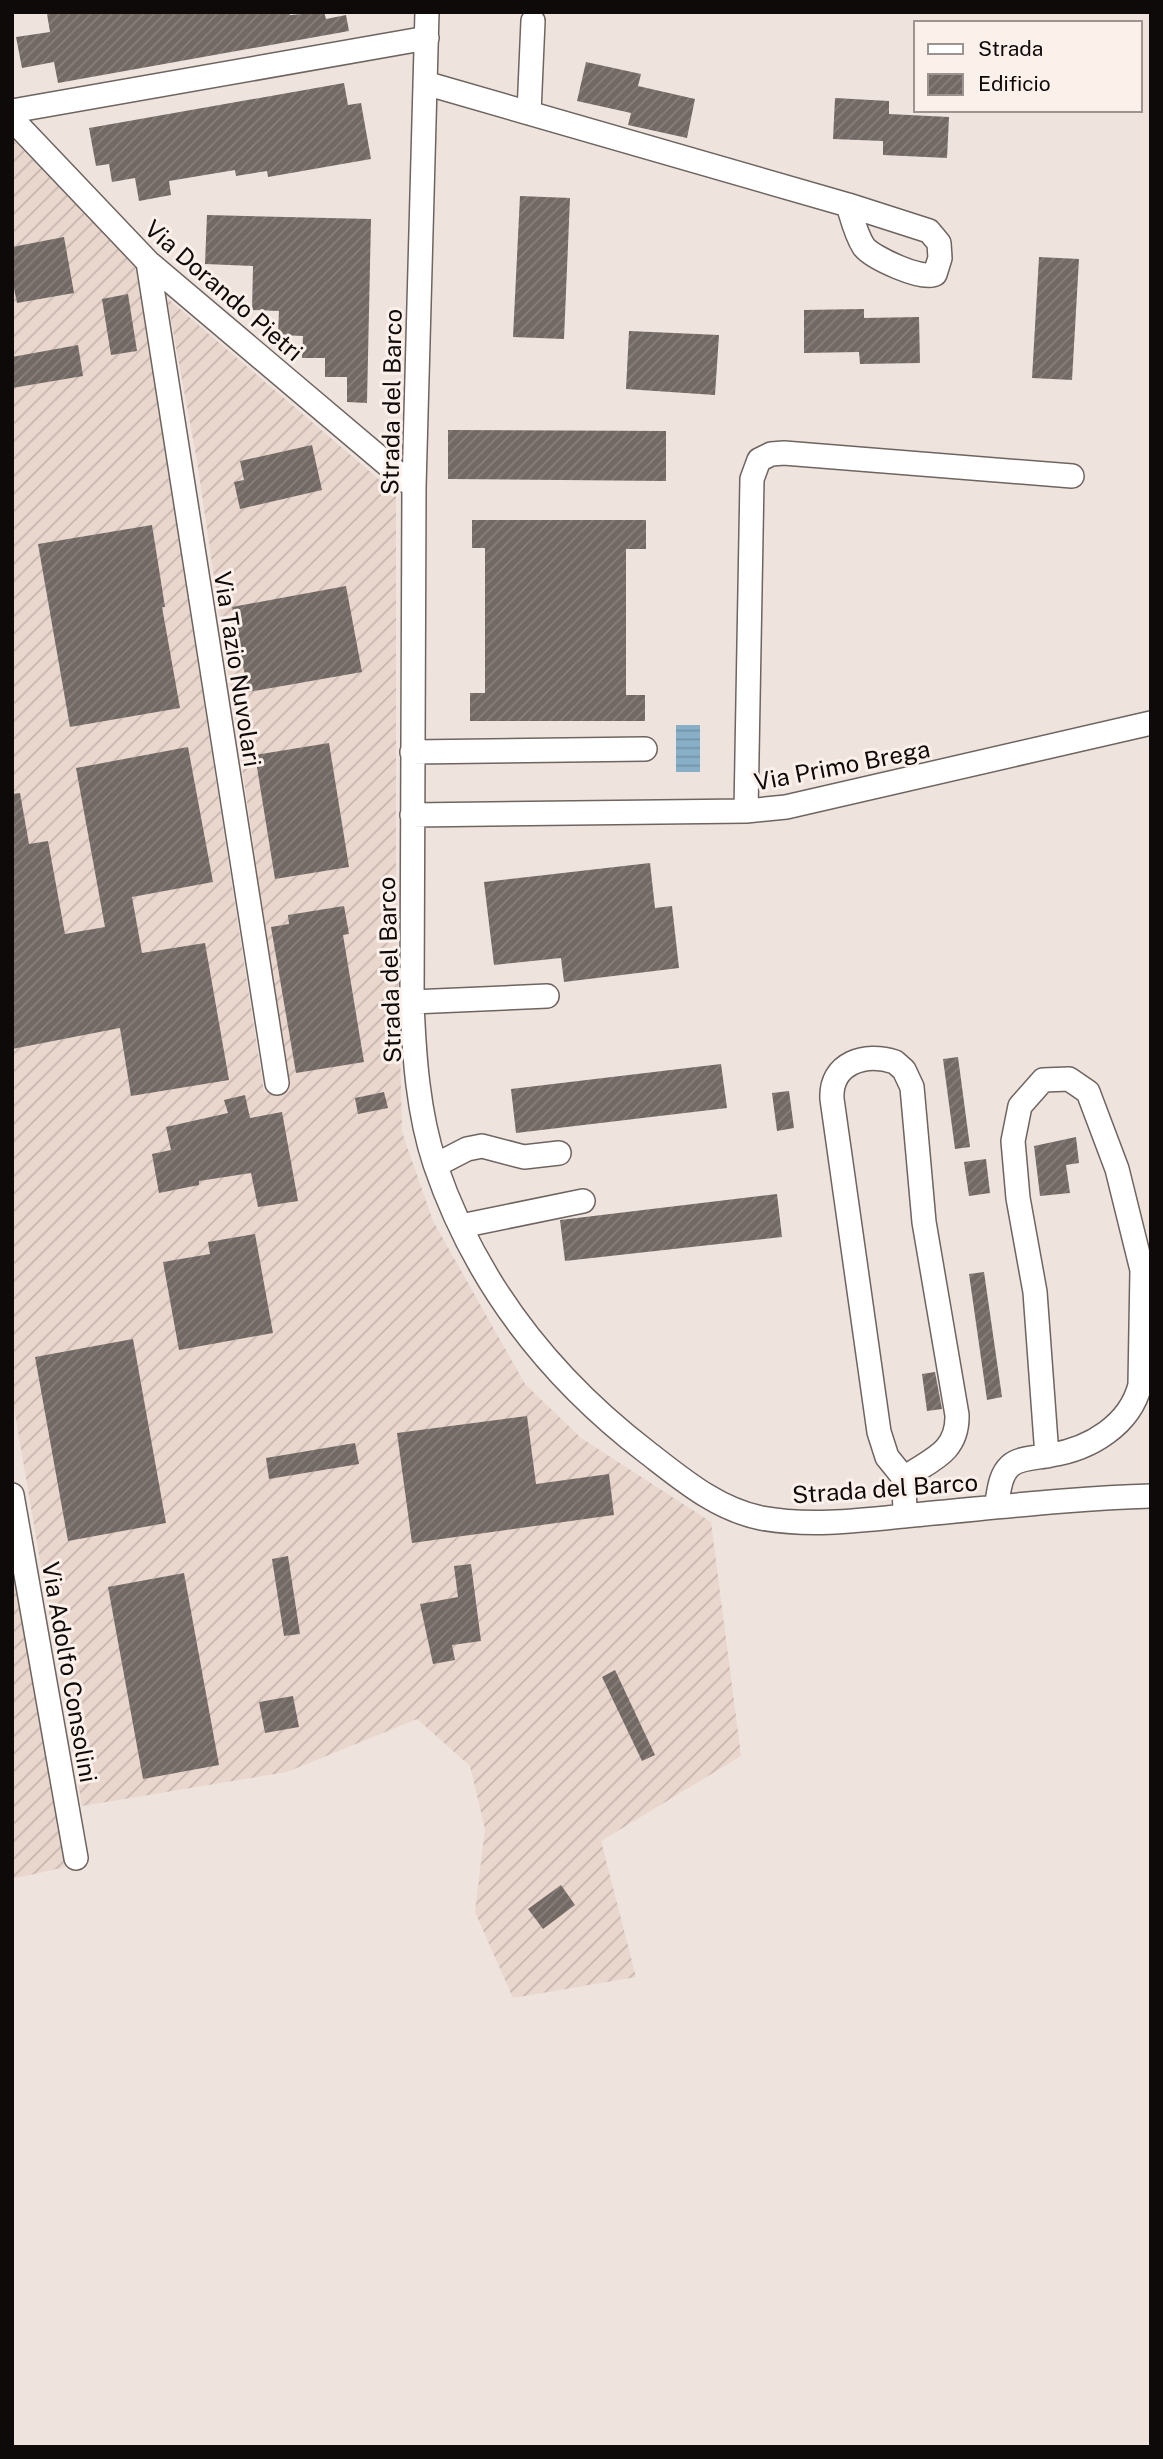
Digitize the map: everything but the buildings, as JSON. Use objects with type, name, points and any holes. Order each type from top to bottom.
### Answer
[{"type":"street","name":"Strada del Barco","points":[[427,12],[414,487],[412,1002],[423,1109],[436,1165],[461,1226],[520,1329],[558,1374],[614,1427],[696,1490],[738,1511],[771,1519],[830,1522],[1151,1496]]},
{"type":"street","points":[[529,113],[533,21]]},
{"type":"street","points":[[12,111],[426,38]]},
{"type":"street","points":[[425,83],[848,205]]},
{"type":"street","name":"Via Dorando Pietri","points":[[12,119],[148,262],[414,487]]},
{"type":"street","name":"Via Tazio Nuvolari","points":[[148,262],[277,1083]]},
{"type":"street","points":[[746,811],[752,479],[759,460],[771,454],[785,453],[1072,476]]},
{"type":"street","name":"Via Primo Brega","points":[[412,815],[746,811],[800,805],[1151,723]]},
{"type":"street","points":[[412,752],[645,749]]},
{"type":"street","points":[[412,1002],[547,996]]},
{"type":"street","points":[[904,1478],[950,1447],[956,1432],[957,1415],[924,1222],[910,1081],[895,1062],[865,1059],[848,1064],[836,1074],[832,1099],[878,1432],[887,1457],[904,1478],[905,1516]]},
{"type":"street","points":[[996,1507],[1002,1480],[1008,1468],[1022,1460],[1047,1456],[1082,1447],[1104,1434],[1123,1417],[1137,1398],[1143,1346],[1142,1270],[1117,1170],[1088,1092],[1074,1081],[1057,1078],[1043,1080],[1026,1097],[1017,1112],[1013,1134],[1018,1198],[1035,1292],[1047,1456]]},
{"type":"street","points":[[436,1165],[467,1149],[482,1146],[524,1157],[559,1153]]},
{"type":"street","points":[[461,1226],[583,1201]]},
{"type":"street","name":"Via Adolfo Consolini","points":[[12,1495],[76,1858]]},
{"type":"shaded area","points":[[12,139],[136,262],[264,1092],[289,1088],[197,461],[167,298],[396,494],[396,872],[402,1132],[433,1221],[525,1384],[581,1438],[711,1522],[741,1756],[601,1841],[636,1977],[513,1998],[475,1912],[485,1829],[470,1766],[417,1719],[287,1772],[82,1806],[12,1396]]},
{"type":"shaded area","points":[[12,1565],[66,1867],[12,1879]]},
{"type":"water","points":[[676,725],[700,725],[700,772],[676,772]]}]
